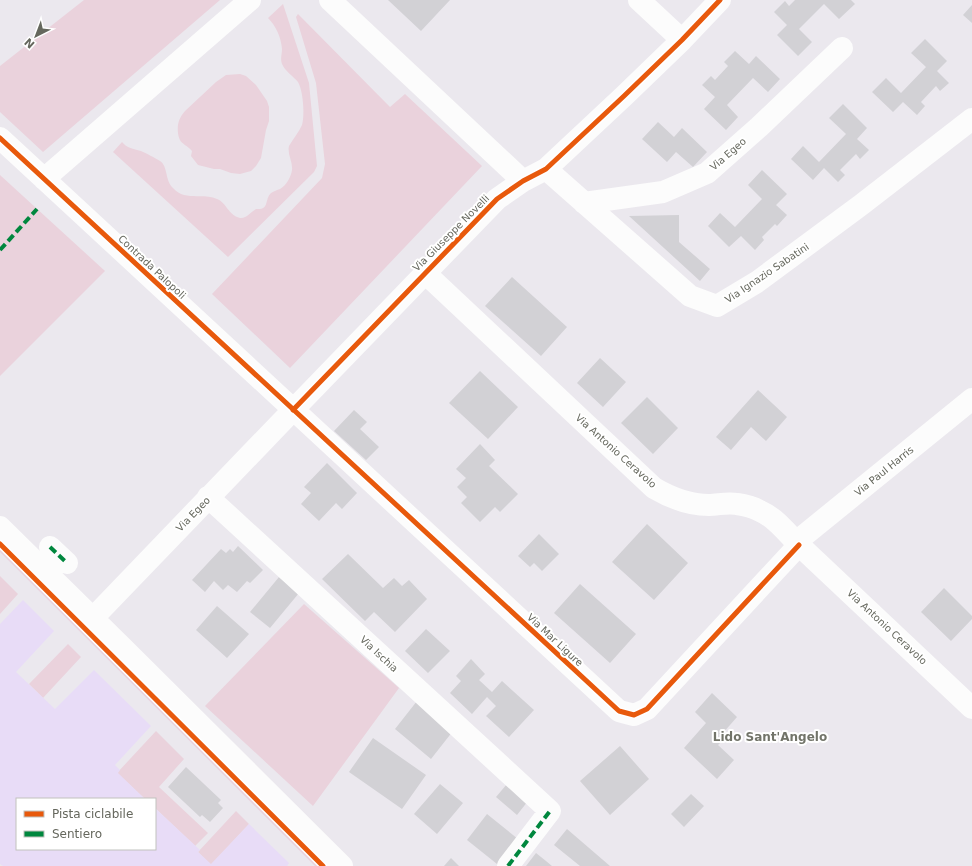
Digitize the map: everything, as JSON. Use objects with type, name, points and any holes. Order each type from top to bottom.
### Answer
[{"type":"street","points":[[44,180],[250,0]]},
{"type":"street","points":[[330,0],[523,181]]},
{"type":"street","points":[[639,0],[682,40]]},
{"type":"street","name":"Via Giuseppe Novelli","points":[[293,410],[497,199],[523,181],[546,169],[682,40],[720,0]]},
{"type":"street","name":"Via Egeo","points":[[584,203],[663,192],[707,173],[759,127],[842,48]]},
{"type":"street","name":"Via Ignazio Sabatini","points":[[546,169],[690,296],[717,306],[757,282],[862,205],[972,119]]},
{"type":"street","name":"Contrada Palopoli","points":[[0,138],[293,410]]},
{"type":"street","name":"Via Antonio Ceravolo","points":[[425,273],[654,488],[668,496],[684,502],[709,505],[736,503],[761,511],[775,520],[972,708]]},
{"type":"street","name":"Via Paul Harris","points":[[798,543],[972,399]]},
{"type":"street","name":"Via Egeo","points":[[93,618],[293,410]]},
{"type":"street","name":"Via Mar Ligure","points":[[293,410],[619,711],[634,715],[647,709],[798,543]]},
{"type":"street","name":"Via Ischia","points":[[208,498],[550,811],[508,866]]},
{"type":"street","points":[[0,527],[342,866]]},
{"type":"street","points":[[50,546],[67,563]]},
{"type":"shaded area","points":[[84,0],[220,0],[43,152],[0,112],[0,66]]},
{"type":"shaded area","points":[[283,4],[309,83],[317,166],[314,172],[228,257],[113,152],[122,142],[128,147],[148,154],[163,163],[170,185],[178,192],[183,195],[206,196],[217,199],[223,203],[230,212],[240,218],[256,209],[263,208],[271,193],[282,188],[289,178],[292,167],[289,146],[301,128],[303,121],[303,103],[300,86],[283,67],[281,58],[282,49],[279,36],[276,28],[268,18]]},
{"type":"shaded area","points":[[298,14],[390,107],[405,94],[482,166],[290,368],[212,294],[322,178],[325,164],[316,83],[296,17]]},
{"type":"shaded area","points":[[240,74],[246,76],[256,85],[267,101],[269,107],[269,121],[261,158],[251,171],[240,174],[198,165],[191,156],[192,151],[182,142],[178,134],[178,124],[180,119],[185,111],[216,82],[226,75]]},
{"type":"shaded area","points":[[0,175],[105,271],[0,376]]},
{"type":"shaded area","points":[[0,538],[331,866],[315,866],[0,552]]},
{"type":"shaded area","points":[[0,576],[18,594],[0,614]]},
{"type":"shaded area","points":[[304,604],[399,688],[313,806],[205,706]]},
{"type":"shaded area","points":[[68,644],[81,657],[43,698],[29,684]]},
{"type":"shaded area","points":[[156,731],[184,759],[159,787],[208,833],[195,846],[156,809],[156,798],[144,798],[117,773]]},
{"type":"shaded area","points":[[236,811],[249,824],[211,865],[198,852]]},
{"type":"sand","points":[[23,600],[54,631],[16,672],[55,709],[94,670],[151,726],[115,765],[120,770],[118,773],[144,798],[16,798],[16,850],[156,850],[156,809],[200,850],[198,852],[211,864],[249,824],[289,863],[287,866],[3,866],[0,864],[0,624]]},
{"type":"building","points":[[388,0],[450,0],[421,31]]},
{"type":"building","points":[[795,0],[851,0],[855,4],[839,19],[824,4],[799,29],[812,42],[798,56],[777,35],[787,25],[774,12],[785,1],[789,6]]},
{"type":"building","points":[[972,5],[972,23],[963,15]]},
{"type":"building","points":[[925,39],[947,61],[937,71],[949,83],[940,91],[936,86],[921,102],[925,106],[917,115],[903,102],[893,112],[872,92],[886,78],[901,93],[926,67],[911,53]]},
{"type":"building","points":[[735,51],[749,64],[756,56],[780,79],[768,92],[753,78],[727,105],[738,117],[726,130],[704,109],[715,97],[702,85],[711,76],[715,80],[728,66],[724,62]]},
{"type":"building","points":[[843,104],[867,128],[857,139],[869,150],[860,159],[856,154],[840,170],[845,175],[838,182],[824,168],[813,180],[791,159],[803,146],[819,162],[846,134],[829,118]]},
{"type":"building","points":[[658,122],[674,137],[682,128],[707,152],[693,167],[676,152],[667,162],[642,139]]},
{"type":"building","points":[[762,170],[787,194],[776,205],[787,215],[777,226],[775,224],[762,237],[764,240],[755,250],[741,236],[729,247],[708,226],[720,213],[735,227],[762,199],[748,185]]},
{"type":"building","points":[[679,215],[679,242],[710,269],[700,281],[629,216]]},
{"type":"building","points":[[512,277],[567,327],[541,356],[485,306]]},
{"type":"building","points":[[600,358],[626,382],[603,407],[577,383]]},
{"type":"building","points":[[480,371],[518,407],[488,439],[449,403]]},
{"type":"building","points":[[758,390],[787,417],[766,441],[751,427],[731,450],[716,437]]},
{"type":"building","points":[[647,397],[678,428],[653,454],[621,423]]},
{"type":"building","points":[[354,410],[367,422],[360,429],[379,447],[366,460],[334,431]]},
{"type":"building","points":[[480,444],[495,460],[489,466],[518,494],[500,512],[495,507],[480,522],[461,503],[467,497],[457,487],[466,478],[456,469]]},
{"type":"building","points":[[327,463],[357,493],[342,509],[336,503],[319,521],[301,504],[311,493],[304,487]]},
{"type":"building","points":[[647,524],[688,563],[654,600],[612,562]]},
{"type":"building","points":[[539,534],[559,554],[542,571],[534,563],[530,567],[518,556]]},
{"type":"building","points":[[238,546],[263,570],[250,583],[247,581],[237,592],[228,585],[223,590],[214,581],[205,592],[192,580],[221,549],[226,553],[230,549],[233,552]]},
{"type":"building","points":[[348,554],[383,588],[394,578],[402,586],[409,580],[427,599],[395,632],[374,612],[365,621],[322,579]]},
{"type":"building","points":[[279,577],[299,593],[270,628],[250,612]]},
{"type":"building","points":[[580,584],[636,634],[610,663],[554,613]]},
{"type":"building","points":[[944,588],[972,616],[972,619],[951,641],[921,612]]},
{"type":"building","points":[[217,606],[249,634],[227,658],[196,630]]},
{"type":"building","points":[[426,629],[450,651],[428,673],[405,651]]},
{"type":"building","points":[[471,659],[485,674],[479,680],[492,692],[502,681],[534,710],[509,737],[486,716],[496,706],[487,697],[472,714],[450,693],[461,681],[456,676]]},
{"type":"building","points":[[712,693],[737,717],[723,733],[727,736],[718,745],[734,760],[717,779],[684,748],[706,723],[695,712]]},
{"type":"building","points":[[417,701],[453,731],[431,759],[395,729]]},
{"type":"building","points":[[373,738],[426,775],[402,809],[349,772]]},
{"type":"building","points":[[620,746],[649,779],[610,815],[580,781]]},
{"type":"building","points":[[186,767],[221,800],[218,803],[223,808],[210,822],[202,815],[200,817],[168,787]]},
{"type":"building","points":[[440,784],[463,803],[437,834],[414,814]]},
{"type":"building","points":[[507,784],[528,801],[517,815],[496,797]]},
{"type":"building","points":[[691,794],[704,806],[684,827],[671,814]]},
{"type":"building","points":[[487,814],[518,839],[497,864],[467,840]]},
{"type":"building","points":[[567,829],[610,866],[580,866],[554,845]]},
{"type":"building","points":[[536,853],[546,861],[552,866],[526,866]]},
{"type":"building","points":[[451,858],[459,866],[444,866]]},
{"type":"marked path","points":[[0,250],[37,209]]},
{"type":"marked path","points":[[50,547],[67,563]]},
{"type":"marked path","points":[[508,866],[550,811]]},
{"type":"cycle path","points":[[293,410],[497,199],[523,181],[546,169],[682,40],[720,0]]},
{"type":"cycle path","points":[[0,138],[619,711],[634,715],[647,709],[799,545]]},
{"type":"cycle path","points":[[0,544],[323,866]]},
{"type":"district","name":"Lido Sant'Angelo","points":[[770,737]]}]
